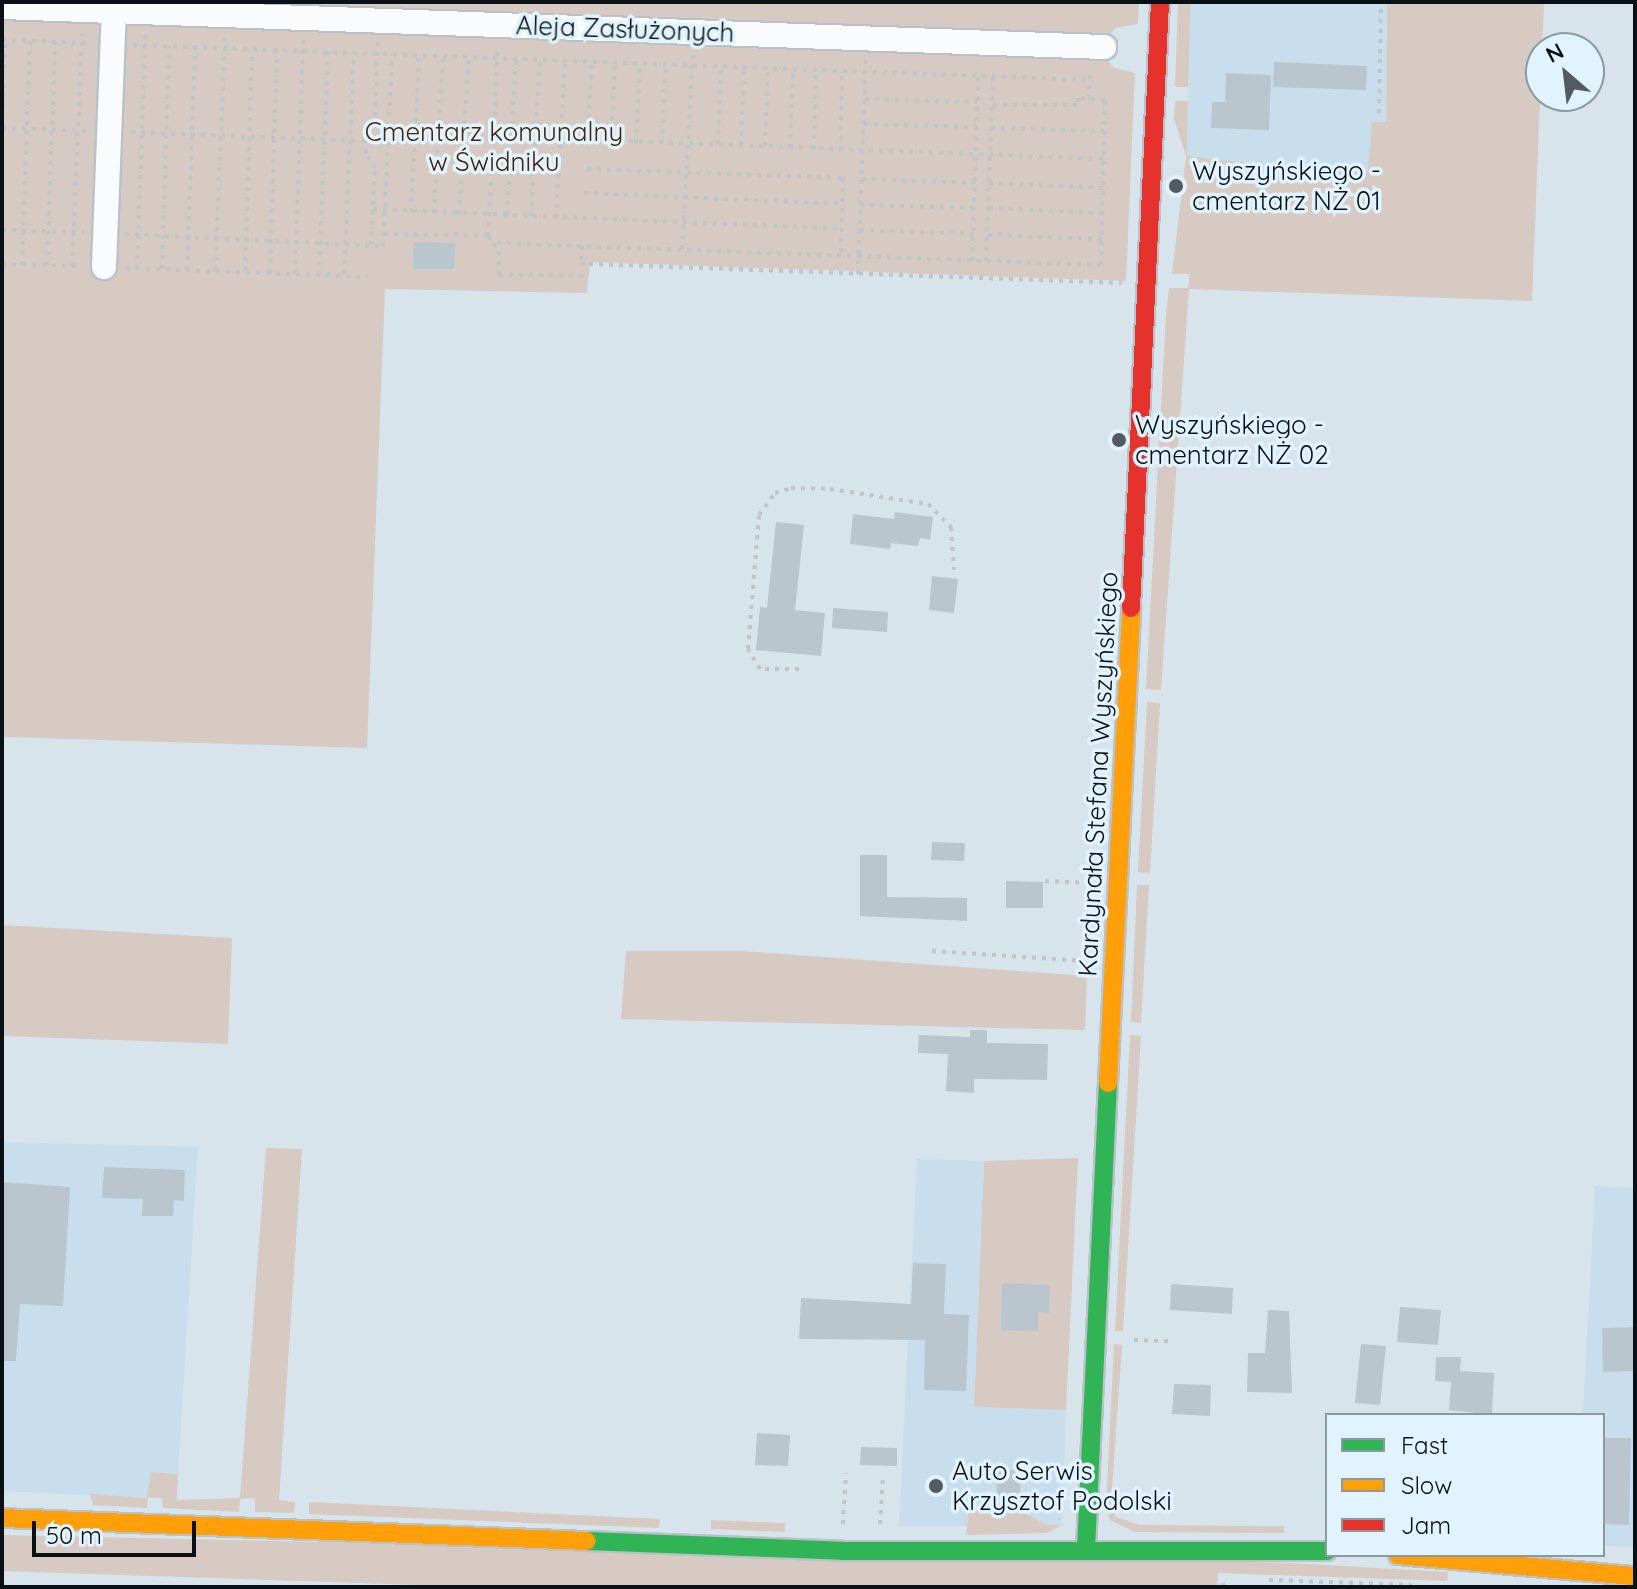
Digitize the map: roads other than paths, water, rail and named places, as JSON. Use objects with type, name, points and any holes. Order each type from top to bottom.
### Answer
[{"type":"street","name":"Kardynała Stefana Wyszyńskiego","points":[[1086,1549],[1160,2]]},
{"type":"street","name":"Aleja Zasłużonych","points":[[2,7],[83,11],[114,7],[146,12],[1098,47]]},
{"type":"street","points":[[104,267],[114,7]]},
{"type":"street","points":[[2,1518],[842,1551],[1325,1551]]},
{"type":"street","points":[[1421,1557],[1635,1576]]},
{"type":"place","name":"Wyszyńskiego - cmentarz NŻ 01","points":[[1176,186]]},
{"type":"place","name":"Wyszyńskiego - cmentarz NŻ 02","points":[[1119,440]]},
{"type":"place","name":"Auto Serwis Krzysztof Podolski","points":[[936,1486]]},
{"type":"park label","name":"Cmentarz komunalny w Świdniku","points":[[494,147]]}]
